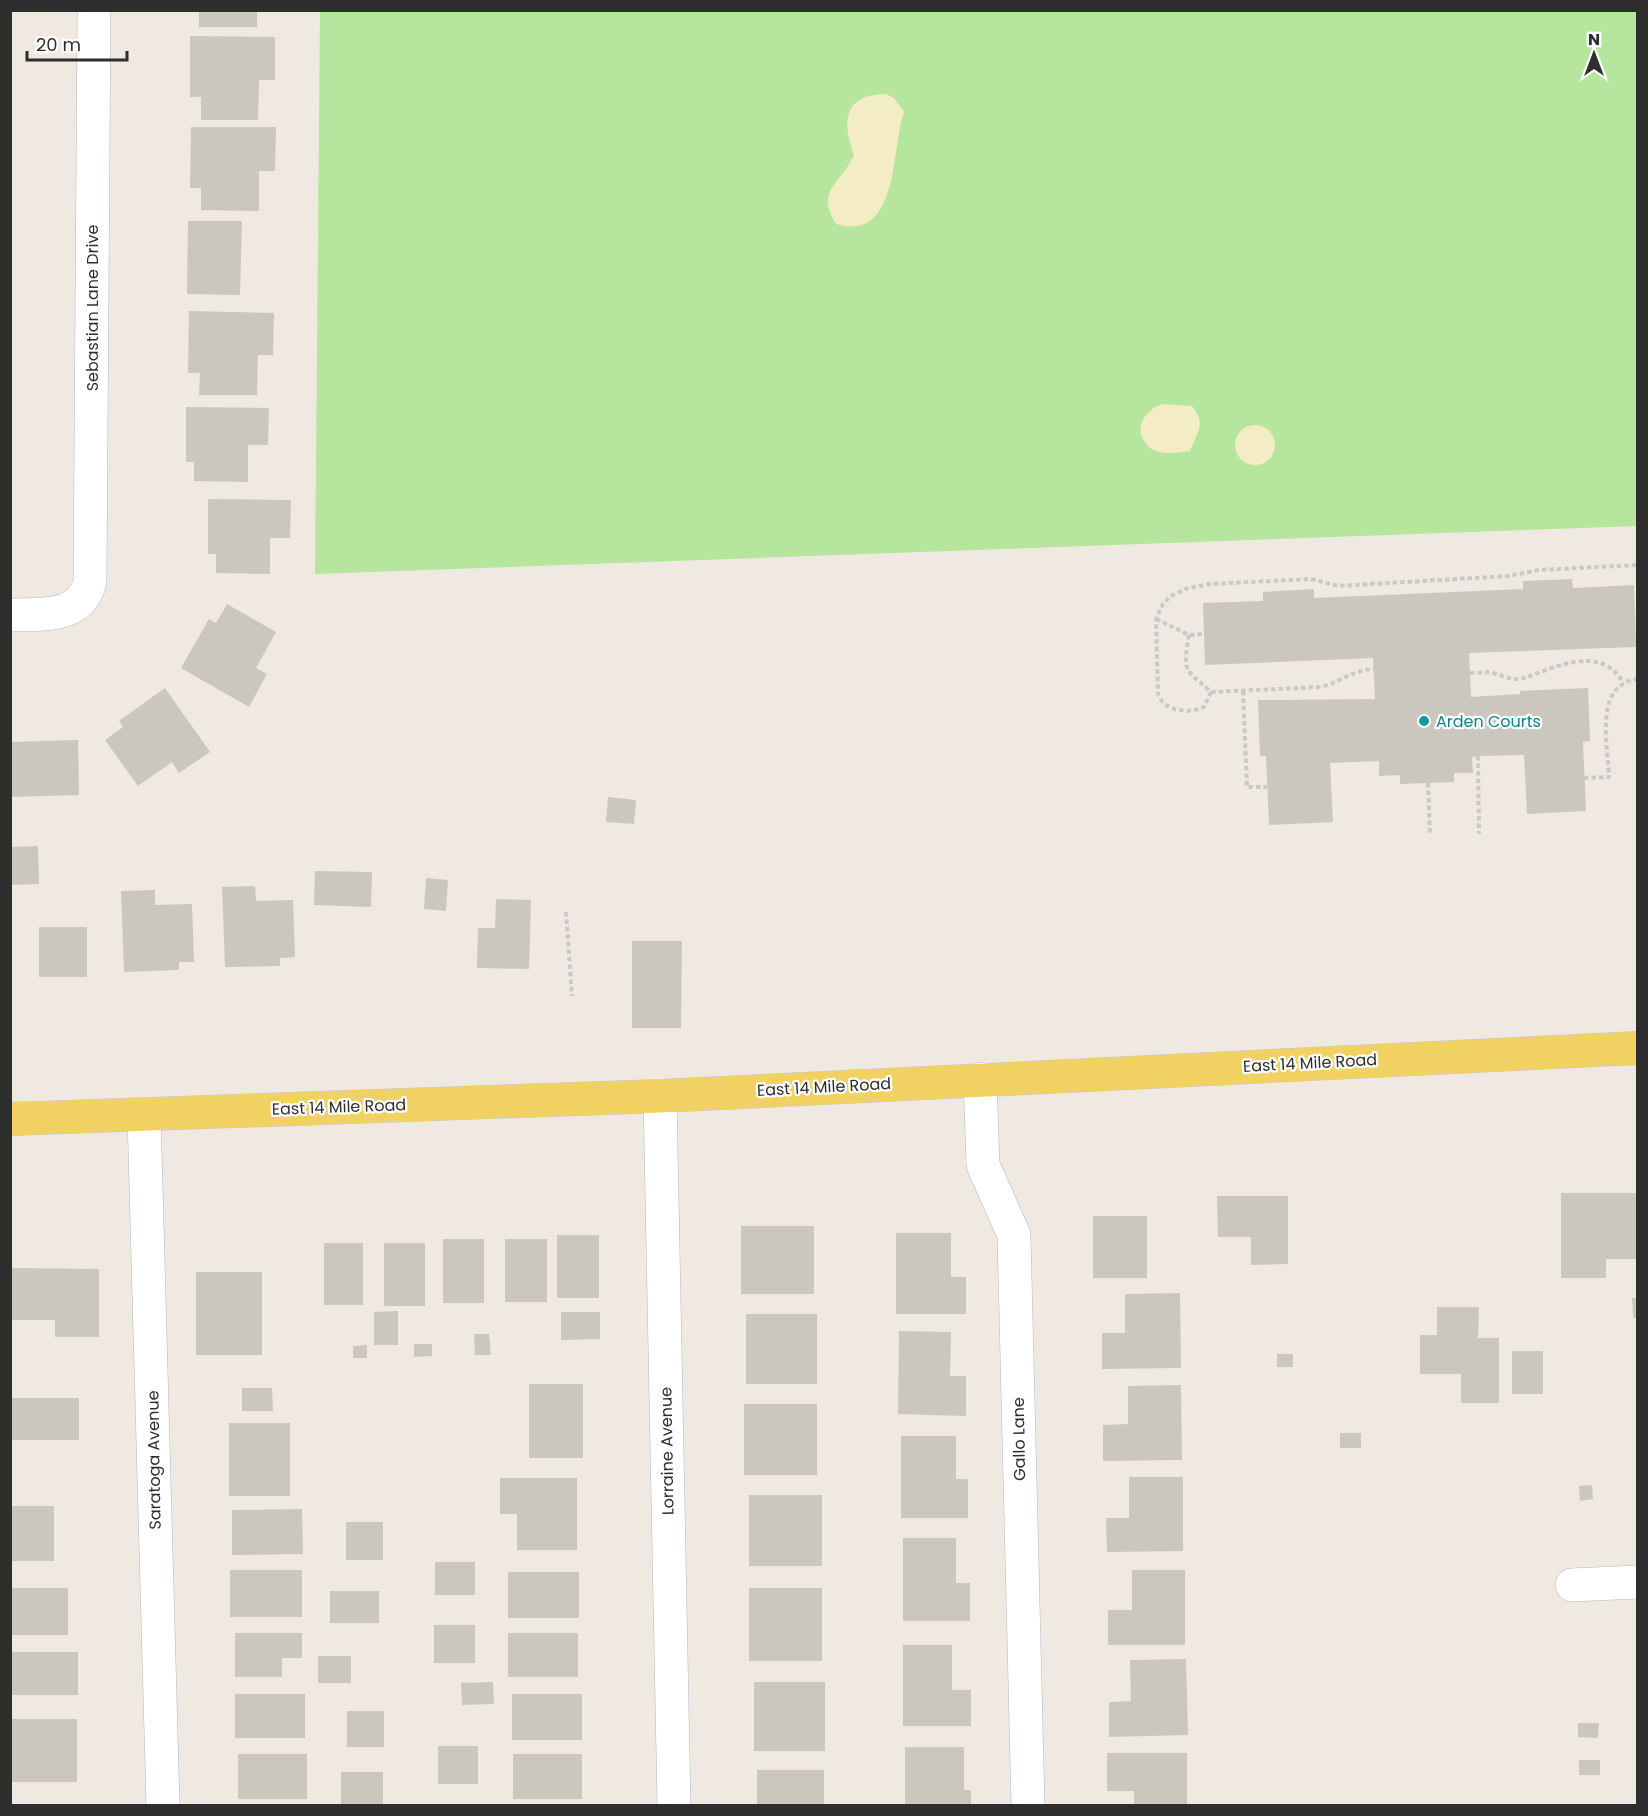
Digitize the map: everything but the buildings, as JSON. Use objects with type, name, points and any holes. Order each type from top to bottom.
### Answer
[{"type":"main road","name":"East 14 Mile Road","points":[[10,1119],[660,1096],[1638,1048]]},
{"type":"street","name":"Sebastian Lane Drive","points":[[10,615],[62,612],[80,603],[87,594],[90,570],[94,10]]},
{"type":"street","name":"Gallo Lane","points":[[980,1079],[983,1165],[1014,1235],[1028,1806]]},
{"type":"street","name":"Lorraine Avenue","points":[[660,1096],[674,1806]]},
{"type":"street","name":"Saratoga Avenue","points":[[144,1114],[163,1806]]},
{"type":"street","points":[[1572,1585],[1638,1582]]},
{"type":"path","points":[[1211,692],[1204,707],[1196,711],[1177,710],[1160,700],[1156,619],[1163,604],[1185,589],[1209,584],[1311,579],[1338,585],[1638,565]]},
{"type":"path","points":[[1156,619],[1189,635],[1204,634]]},
{"type":"path","points":[[1189,635],[1184,663],[1186,670],[1211,692],[1321,687],[1350,673],[1374,669]]},
{"type":"path","points":[[1470,673],[1490,672],[1512,680],[1521,679],[1585,659],[1606,664],[1623,682]]},
{"type":"path","points":[[1584,778],[1609,777],[1606,713],[1615,689],[1623,682],[1638,679]]},
{"type":"path","points":[[1244,691],[1247,787],[1267,787]]},
{"type":"path","points":[[1478,756],[1479,834]]},
{"type":"path","points":[[1428,783],[1430,834]]},
{"type":"path","points":[[566,912],[572,996]]},
{"type":"green space","points":[[320,11],[1637,11],[1637,526],[315,574]]},
{"type":"sand","points":[[886,94],[894,98],[904,112],[889,188],[882,206],[872,219],[857,226],[836,224],[830,212],[829,194],[854,155],[848,132],[849,112],[861,99]]},
{"type":"sand","points":[[1162,404],[1192,406],[1197,412],[1200,423],[1198,434],[1190,451],[1168,453],[1157,451],[1143,440],[1142,421],[1150,411]]},
{"type":"sand","points":[[1255,425],[1263,426],[1269,431],[1274,437],[1274,453],[1269,459],[1263,464],[1255,465],[1247,464],[1241,459],[1236,453],[1235,445],[1236,437],[1241,431],[1247,426]]},
{"type":"place","name":"Arden Courts","points":[[1424,721]]}]
